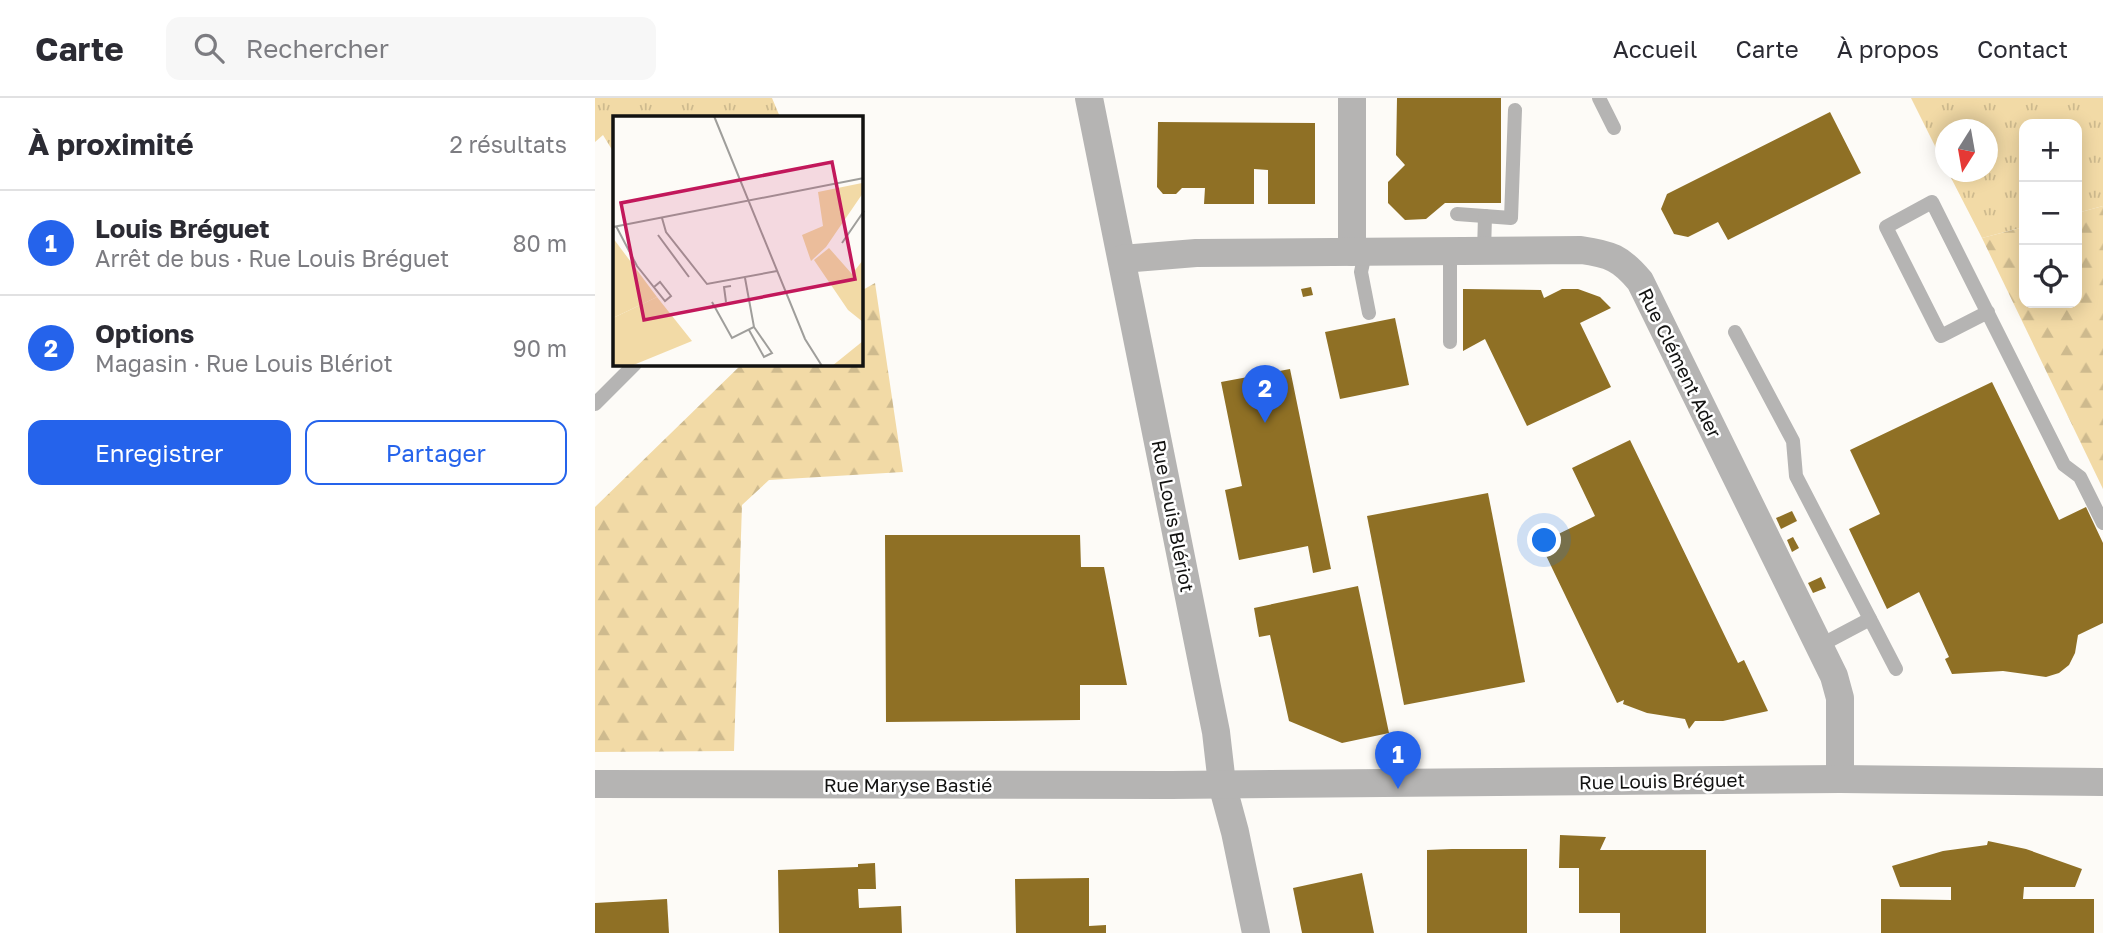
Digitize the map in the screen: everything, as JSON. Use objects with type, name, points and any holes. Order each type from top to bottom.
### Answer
[{"type":"street","name":"Rue Louis Blériot","points":[[1089,98],[1216,732],[1221,784],[1235,832],[1256,933]]},
{"type":"street","points":[[1352,98],[1359,252]]},
{"type":"street","name":"Rue Clément Ader","points":[[1122,259],[1196,253],[1581,250],[1619,259],[1640,281],[1834,676],[1840,698],[1840,779]]},
{"type":"street","name":"Rue Louis Bréguet","points":[[1221,784],[1840,779],[2103,782]]},
{"type":"street","name":"Rue Maryse Bastié","points":[[595,784],[1221,784]]},
{"type":"lane","points":[[1599,98],[1613,128]]},
{"type":"lane","points":[[1457,214],[1511,218],[1515,110]]},
{"type":"lane","points":[[1988,312],[1941,336],[1886,227],[1932,202],[1988,312],[2064,465],[2080,477],[2103,523]]},
{"type":"lane","points":[[1484,252],[1485,216]]},
{"type":"lane","points":[[1359,252],[1369,313]]},
{"type":"lane","points":[[1450,252],[1450,342]]},
{"type":"lane","points":[[1735,332],[1793,441],[1795,476],[1896,669]]},
{"type":"lane","points":[[595,404],[633,366]]},
{"type":"lane","points":[[1819,646],[1870,619]]},
{"type":"green space","points":[[595,98],[772,98],[780,116],[613,116],[613,151],[603,135],[595,142]]},
{"type":"green space","points":[[1911,98],[2103,98],[2103,206],[2082,212],[2082,119],[2019,119],[2019,228],[1982,238],[1953,182],[1998,182],[1998,119],[1935,119],[1935,146]]},
{"type":"green space","points":[[2103,206],[2103,489],[1982,238],[2019,228],[2019,308],[2082,308],[2082,212]]},
{"type":"green space","points":[[875,283],[903,472],[769,480],[742,505],[734,751],[595,752],[595,507],[740,366],[863,366],[863,290]]},
{"type":"building","points":[[1397,98],[1501,98],[1501,203],[1445,203],[1426,219],[1405,220],[1388,203],[1388,182],[1405,165],[1396,155]]},
{"type":"building","points":[[1830,112],[1861,173],[1728,240],[1718,222],[1688,237],[1674,234],[1661,209],[1667,194]]},
{"type":"building","points":[[1158,122],[1315,123],[1315,204],[1268,204],[1268,170],[1254,169],[1254,204],[1204,204],[1205,188],[1182,188],[1176,194],[1163,194],[1157,187]]},
{"type":"building","points":[[1311,287],[1313,295],[1303,297],[1301,289]]},
{"type":"building","points":[[1463,289],[1541,290],[1544,298],[1562,289],[1578,289],[1600,297],[1611,308],[1580,323],[1611,387],[1527,426],[1485,339],[1463,351]]},
{"type":"building","points":[[1395,318],[1409,385],[1340,399],[1325,332]]},
{"type":"building","points":[[1290,369],[1331,569],[1313,573],[1308,546],[1239,560],[1225,490],[1242,486],[1221,382]]},
{"type":"building","points":[[1992,382],[2059,520],[2086,507],[2103,543],[2103,623],[2078,635],[2075,653],[2069,665],[2059,673],[2046,677],[2003,671],[1952,674],[1945,659],[1949,657],[1919,592],[1887,609],[1849,529],[1880,514],[1850,450]]},
{"type":"building","points":[[1630,440],[1738,663],[1744,660],[1768,711],[1723,721],[1695,721],[1689,729],[1685,719],[1647,713],[1623,704],[1624,700],[1617,703],[1540,543],[1595,516],[1572,468]]},
{"type":"building","points":[[1488,493],[1525,682],[1404,705],[1367,516]]},
{"type":"building","points":[[1792,511],[1797,521],[1781,529],[1776,518]]},
{"type":"building","points":[[885,535],[1080,535],[1081,567],[1104,567],[1127,685],[1080,685],[1080,720],[886,722]]},
{"type":"building","points":[[1793,537],[1799,548],[1792,552],[1787,540]]},
{"type":"building","points":[[1821,577],[1826,588],[1813,593],[1808,583]]},
{"type":"building","points":[[1358,586],[1389,733],[1342,743],[1289,721],[1270,635],[1259,637],[1254,608]]},
{"type":"building","points":[[1560,835],[1606,837],[1600,850],[1706,850],[1706,933],[1620,933],[1620,913],[1579,913],[1579,868],[1559,868]]},
{"type":"building","points":[[1988,841],[2026,849],[2082,869],[2075,887],[2024,887],[2023,899],[2094,899],[2094,933],[1881,933],[1881,899],[1951,900],[1951,887],[1900,887],[1892,866],[1943,851],[1987,845]]},
{"type":"building","points":[[1527,849],[1527,933],[1427,933],[1427,850]]},
{"type":"building","points":[[875,863],[876,889],[858,889],[859,908],[901,906],[902,933],[779,933],[778,870],[858,867],[858,864]]},
{"type":"building","points":[[1362,873],[1374,933],[1302,933],[1293,888]]},
{"type":"building","points":[[1089,878],[1089,926],[1106,925],[1106,933],[1016,933],[1015,879]]},
{"type":"building","points":[[667,899],[669,933],[595,933],[595,903]]},
{"type":"place","name":"Options","points":[[1265,423]]},
{"type":"place","name":"Louis Bréguet","points":[[1398,789]]}]
